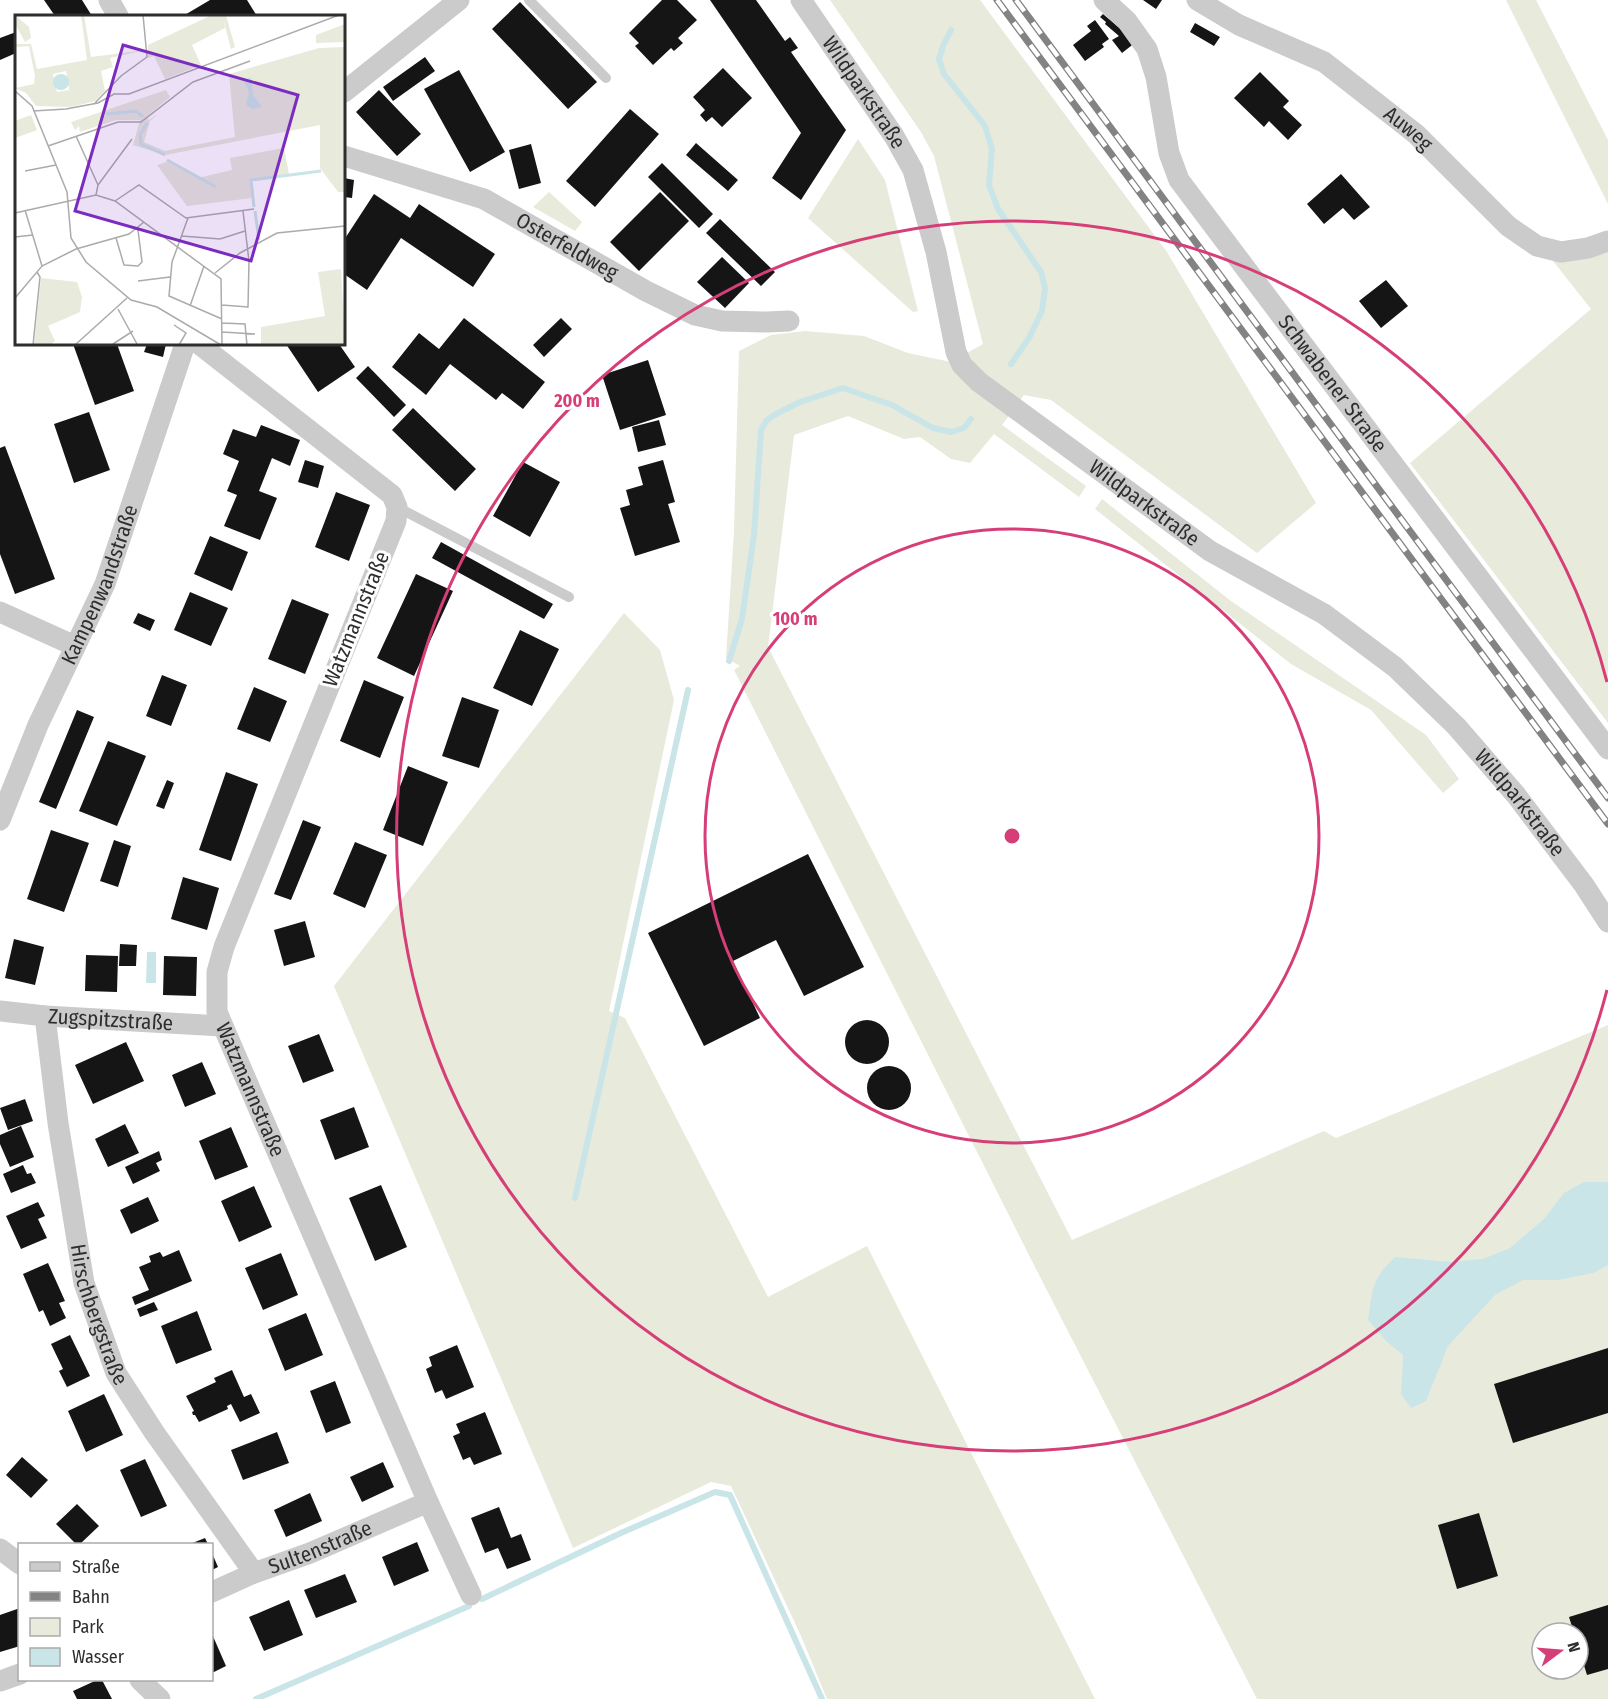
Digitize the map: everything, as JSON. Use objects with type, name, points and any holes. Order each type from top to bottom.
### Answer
[{"type":"street","points":[[109,0],[117,15]]},
{"type":"street","points":[[345,91],[459,0]]},
{"type":"street","name":"Wildparkstraße","points":[[801,0],[894,136],[913,170],[936,252],[956,352],[962,366],[979,382],[1210,551],[1324,614],[1395,667],[1456,726],[1516,795],[1584,885],[1608,922]]},
{"type":"street","name":"Schwabener Straße","points":[[1104,0],[1127,21],[1147,49],[1156,77],[1169,153],[1179,180],[1608,749]]},
{"type":"street","name":"Auweg","points":[[1197,0],[1239,25],[1324,62],[1416,134],[1508,226],[1537,246],[1561,252],[1588,248],[1608,241]]},
{"type":"street","name":"Osterfeldweg","points":[[345,156],[484,199],[646,291],[695,315],[722,321],[789,321]]},
{"type":"street","name":"Kampenwandstraße","points":[[0,819],[38,725],[105,584],[185,345]]},
{"type":"street","points":[[200,345],[392,495],[397,507]]},
{"type":"street","name":"Watzmannstraße","points":[[397,507],[396,521],[224,947],[217,972],[217,1012],[428,1502],[471,1595]]},
{"type":"street","points":[[0,612],[75,646]]},
{"type":"street","name":"Zugspitzstraße","points":[[0,1011],[45,1016],[222,1026]]},
{"type":"street","name":"Hirschbergstraße","points":[[45,1016],[58,1122],[84,1283],[116,1373],[154,1432],[254,1573]]},
{"type":"street","name":"Sultenstraße","points":[[213,1592],[428,1502]]},
{"type":"street","points":[[0,1549],[18,1562]]},
{"type":"street","points":[[0,1681],[18,1675]]},
{"type":"street","points":[[141,1681],[160,1699]]},
{"type":"lane","points":[[529,0],[606,78]]},
{"type":"lane","points":[[397,507],[569,597]]},
{"type":"green space","points":[[830,0],[980,0],[1167,252],[1316,503],[1257,553],[1051,400],[1024,395],[1002,425],[1086,486],[1079,497],[994,434],[970,463],[951,459],[920,437],[904,439],[848,416],[794,435],[768,647],[1072,1240],[1324,1131],[1336,1138],[1608,1025],[1608,1699],[1257,1699],[1036,1269],[734,670],[740,666],[726,658],[734,531],[739,351],[771,335],[805,331],[864,336],[908,353],[951,362],[983,344],[934,156],[921,132]]},
{"type":"green space","points":[[1506,0],[1536,0],[1608,140],[1608,204]]},
{"type":"green space","points":[[858,139],[885,180],[918,311],[913,312],[808,218]]},
{"type":"green space","points":[[549,192],[582,222],[575,231],[533,207]]},
{"type":"green space","points":[[1608,249],[1608,723],[1410,463],[1591,309],[1553,261]]},
{"type":"green space","points":[[1102,499],[1231,601],[1426,735],[1459,779],[1443,793],[1371,710],[1291,664],[1095,509]]},
{"type":"green space","points":[[624,613],[660,650],[674,700],[609,1011],[625,1018],[768,1297],[867,1246],[1095,1699],[827,1699],[801,1636],[731,1486],[711,1482],[573,1548],[334,986]]},
{"type":"water","points":[[147,952],[156,952],[156,983],[146,983]]},
{"type":"water","points":[[1584,1182],[1608,1182],[1608,1265],[1593,1273],[1558,1280],[1523,1280],[1495,1295],[1448,1346],[1426,1401],[1411,1408],[1401,1394],[1403,1355],[1386,1341],[1368,1320],[1372,1292],[1381,1272],[1395,1257],[1450,1262],[1483,1259],[1510,1248],[1544,1219],[1564,1193]]},
{"type":"building","points":[[44,0],[82,0],[91,15],[54,15]]},
{"type":"building","points":[[210,0],[247,0],[256,15],[185,15]]},
{"type":"building","points":[[662,0],[677,0],[697,20],[678,38],[683,43],[674,51],[671,48],[653,65],[635,46],[639,43],[629,33]]},
{"type":"building","points":[[710,0],[756,0],[785,41],[790,37],[798,48],[791,52],[846,130],[801,200],[772,178],[801,133]]},
{"type":"building","points":[[1143,0],[1162,0],[1156,9]]},
{"type":"building","points":[[520,2],[597,82],[568,109],[492,29]]},
{"type":"building","points":[[1103,14],[1136,42],[1122,53],[1112,40],[1119,36],[1105,24],[1106,22],[1100,17]]},
{"type":"building","points":[[1095,20],[1109,39],[1102,44],[1104,47],[1085,61],[1073,45],[1091,31],[1087,26]]},
{"type":"building","points":[[1195,23],[1220,37],[1214,46],[1190,32]]},
{"type":"building","points":[[15,32],[15,53],[0,60],[0,38]]},
{"type":"building","points":[[425,57],[435,71],[393,101],[383,87]]},
{"type":"building","points":[[723,68],[752,98],[722,127],[712,117],[706,122],[700,115],[705,110],[693,97]]},
{"type":"building","points":[[459,70],[505,152],[470,172],[424,89]]},
{"type":"building","points":[[1260,72],[1289,101],[1283,107],[1302,125],[1288,140],[1269,121],[1264,127],[1234,98]]},
{"type":"building","points":[[379,90],[421,134],[397,156],[356,112]]},
{"type":"building","points":[[630,109],[659,134],[595,207],[566,181]]},
{"type":"building","points":[[696,143],[738,180],[728,191],[686,155]]},
{"type":"building","points":[[531,144],[541,183],[519,189],[509,150]]},
{"type":"building","points":[[662,163],[713,214],[699,228],[648,177]]},
{"type":"building","points":[[1341,174],[1370,207],[1354,220],[1343,208],[1324,224],[1307,204]]},
{"type":"building","points":[[345,178],[354,180],[352,198],[345,197]]},
{"type":"building","points":[[660,192],[689,221],[639,271],[610,242]]},
{"type":"building","points":[[374,194],[410,218],[419,204],[495,254],[473,287],[401,238],[367,290],[345,275],[345,238]]},
{"type":"building","points":[[720,219],[775,272],[761,286],[706,233]]},
{"type":"building","points":[[722,257],[749,283],[725,308],[697,282]]},
{"type":"building","points":[[1386,280],[1408,306],[1381,328],[1359,301]]},
{"type":"building","points":[[464,318],[545,382],[523,409],[502,393],[496,400],[450,364],[426,395],[392,367],[419,333],[439,349]]},
{"type":"building","points":[[561,318],[572,329],[544,357],[533,345]]},
{"type":"building","points":[[73,345],[117,345],[134,391],[95,405]]},
{"type":"building","points":[[147,345],[166,345],[163,357],[144,352]]},
{"type":"building","points":[[287,345],[340,345],[355,367],[318,392]]},
{"type":"building","points":[[648,360],[666,415],[620,430],[602,375]]},
{"type":"building","points":[[368,366],[406,405],[394,417],[356,378]]},
{"type":"building","points":[[413,408],[476,469],[455,491],[392,430]]},
{"type":"building","points":[[89,412],[110,470],[74,483],[54,424]]},
{"type":"building","points":[[659,420],[666,445],[638,452],[632,427]]},
{"type":"building","points":[[261,425],[300,440],[290,466],[272,458],[259,491],[277,498],[260,540],[224,526],[237,495],[227,491],[239,461],[223,454],[233,429],[256,437]]},
{"type":"building","points":[[5,446],[55,579],[15,594],[0,554],[0,448]]},
{"type":"building","points":[[305,460],[324,466],[318,488],[298,482]]},
{"type":"building","points":[[663,460],[675,502],[668,504],[680,542],[635,556],[620,508],[630,505],[626,490],[643,485],[638,467]]},
{"type":"building","points":[[523,462],[560,482],[530,537],[493,516]]},
{"type":"building","points":[[336,492],[370,505],[349,561],[315,547]]},
{"type":"building","points":[[210,536],[248,552],[232,591],[194,574]]},
{"type":"building","points":[[441,542],[553,604],[544,619],[432,558]]},
{"type":"building","points":[[416,574],[453,591],[414,676],[377,658]]},
{"type":"building","points":[[190,592],[228,608],[211,646],[174,630]]},
{"type":"building","points":[[292,599],[329,614],[305,674],[268,659]]},
{"type":"building","points":[[138,613],[155,620],[150,631],[133,623]]},
{"type":"building","points":[[520,630],[559,649],[532,706],[493,688]]},
{"type":"building","points":[[162,675],[187,685],[171,726],[146,716]]},
{"type":"building","points":[[364,680],[404,697],[380,758],[340,741]]},
{"type":"building","points":[[254,687],[287,701],[270,742],[237,729]]},
{"type":"building","points":[[462,697],[499,710],[479,768],[442,756]]},
{"type":"building","points":[[77,710],[94,717],[56,809],[39,802]]},
{"type":"building","points":[[108,741],[146,756],[117,826],[79,811]]},
{"type":"building","points":[[408,766],[448,782],[423,846],[383,830]]},
{"type":"building","points":[[226,772],[258,784],[231,861],[199,850]]},
{"type":"building","points":[[167,780],[174,783],[164,809],[156,806]]},
{"type":"building","points":[[303,820],[321,827],[291,900],[274,894]]},
{"type":"building","points":[[51,830],[89,843],[64,912],[27,899]]},
{"type":"building","points":[[114,840],[131,846],[118,887],[100,881]]},
{"type":"building","points":[[355,842],[387,855],[365,908],[333,894]]},
{"type":"building","points":[[808,854],[864,967],[804,996],[776,940],[733,961],[760,1018],[704,1046],[648,933]]},
{"type":"building","points":[[183,877],[219,888],[207,930],[171,919]]},
{"type":"building","points":[[305,921],[315,957],[284,966],[274,930]]},
{"type":"building","points":[[14,939],[44,947],[35,985],[5,978]]},
{"type":"building","points":[[120,944],[137,945],[136,966],[119,966]]},
{"type":"building","points":[[86,955],[118,956],[117,992],[85,991]]},
{"type":"building","points":[[164,956],[197,957],[196,996],[163,995]]},
{"type":"building","points":[[867,1020],[883,1026],[889,1042],[883,1058],[867,1064],[851,1058],[845,1042],[851,1026]]},
{"type":"building","points":[[319,1034],[334,1071],[303,1083],[288,1046]]},
{"type":"building","points":[[126,1042],[144,1081],[93,1104],[75,1065]]},
{"type":"building","points":[[202,1062],[216,1094],[185,1107],[172,1075]]},
{"type":"building","points":[[889,1066],[904,1073],[911,1088],[904,1103],[889,1110],[874,1103],[867,1088],[874,1073]]},
{"type":"building","points":[[25,1099],[33,1121],[8,1130],[0,1108]]},
{"type":"building","points":[[354,1107],[369,1147],[335,1160],[320,1120]]},
{"type":"building","points":[[125,1124],[139,1153],[108,1167],[95,1139]]},
{"type":"building","points":[[21,1126],[34,1157],[10,1167],[0,1144],[0,1135]]},
{"type":"building","points":[[231,1127],[248,1167],[215,1180],[199,1141]]},
{"type":"building","points":[[159,1151],[162,1160],[156,1163],[160,1171],[133,1184],[125,1167]]},
{"type":"building","points":[[23,1165],[27,1174],[31,1173],[36,1183],[11,1193],[3,1174]]},
{"type":"building","points":[[381,1185],[407,1247],[375,1261],[349,1198]]},
{"type":"building","points":[[254,1186],[272,1227],[239,1242],[221,1201]]},
{"type":"building","points":[[148,1197],[159,1221],[131,1234],[120,1210]]},
{"type":"building","points":[[38,1202],[45,1216],[38,1219],[47,1238],[21,1249],[6,1216]]},
{"type":"building","points":[[179,1250],[192,1281],[135,1305],[132,1297],[149,1290],[139,1267],[151,1262],[149,1256],[160,1252],[163,1257]]},
{"type":"building","points":[[281,1253],[298,1295],[263,1310],[245,1268]]},
{"type":"building","points":[[48,1263],[65,1301],[59,1303],[66,1318],[50,1326],[43,1310],[39,1312],[23,1274]]},
{"type":"building","points":[[154,1302],[158,1310],[140,1317],[137,1309]]},
{"type":"building","points":[[197,1311],[212,1350],[176,1364],[161,1326]]},
{"type":"building","points":[[306,1313],[323,1355],[285,1371],[268,1329]]},
{"type":"building","points":[[70,1335],[90,1376],[67,1387],[59,1371],[63,1369],[51,1344]]},
{"type":"building","points":[[457,1345],[474,1387],[446,1399],[442,1390],[435,1393],[426,1369],[432,1366],[429,1357]]},
{"type":"building","points":[[1608,1348],[1608,1413],[1513,1443],[1494,1384]]},
{"type":"building","points":[[232,1370],[244,1397],[251,1394],[260,1413],[240,1422],[231,1404],[227,1406],[228,1409],[199,1422],[193,1415],[194,1411],[186,1396],[216,1382],[214,1378]]},
{"type":"building","points":[[335,1381],[351,1423],[326,1433],[310,1391]]},
{"type":"building","points":[[104,1394],[123,1435],[86,1452],[68,1411]]},
{"type":"building","points":[[485,1412],[502,1454],[474,1465],[470,1457],[463,1460],[453,1436],[460,1433],[456,1424]]},
{"type":"building","points":[[277,1432],[289,1463],[243,1480],[231,1450]]},
{"type":"building","points":[[22,1457],[48,1480],[31,1498],[6,1475]]},
{"type":"building","points":[[145,1459],[167,1506],[141,1517],[120,1470]]},
{"type":"building","points":[[383,1462],[394,1487],[362,1502],[350,1477]]},
{"type":"building","points":[[310,1493],[322,1521],[286,1537],[274,1510]]},
{"type":"building","points":[[77,1504],[99,1526],[81,1543],[75,1543],[56,1524]]},
{"type":"building","points":[[499,1507],[511,1538],[521,1534],[531,1560],[507,1569],[498,1548],[485,1553],[471,1518]]},
{"type":"building","points":[[1479,1513],[1498,1576],[1457,1589],[1438,1525]]},
{"type":"building","points":[[205,1538],[208,1543],[192,1543]]},
{"type":"building","points":[[417,1542],[429,1571],[394,1586],[382,1557]]},
{"type":"building","points":[[213,1555],[218,1567],[213,1570]]},
{"type":"building","points":[[345,1574],[357,1602],[316,1618],[304,1590]]},
{"type":"building","points":[[289,1600],[303,1635],[264,1651],[249,1617]]},
{"type":"building","points":[[1608,1605],[1608,1669],[1590,1674],[1590,1621],[1570,1621],[1569,1617]]},
{"type":"building","points":[[18,1609],[18,1647],[0,1652],[0,1615]]},
{"type":"building","points":[[213,1636],[226,1666],[213,1672]]},
{"type":"building","points":[[95,1681],[103,1681],[112,1699],[77,1699],[73,1691]]},
{"type":"waterway","points":[[951,30],[939,59],[944,74],[985,126],[992,149],[989,185],[998,209],[1041,272],[1045,288],[1042,311],[1029,338],[1011,364]]},
{"type":"waterway","points":[[729,661],[742,619],[754,535],[761,430],[766,421],[800,402],[843,388],[892,405],[933,428],[951,432],[964,428],[971,419]]},
{"type":"waterway","points":[[575,1198],[688,690]]},
{"type":"waterway","points":[[482,1599],[621,1533],[715,1492],[730,1495],[822,1699]]},
{"type":"waterway","points":[[256,1699],[469,1606]]},
{"type":"railway","points":[[997,0],[1608,824]]},
{"type":"railway","points":[[1016,0],[1608,798]]}]
